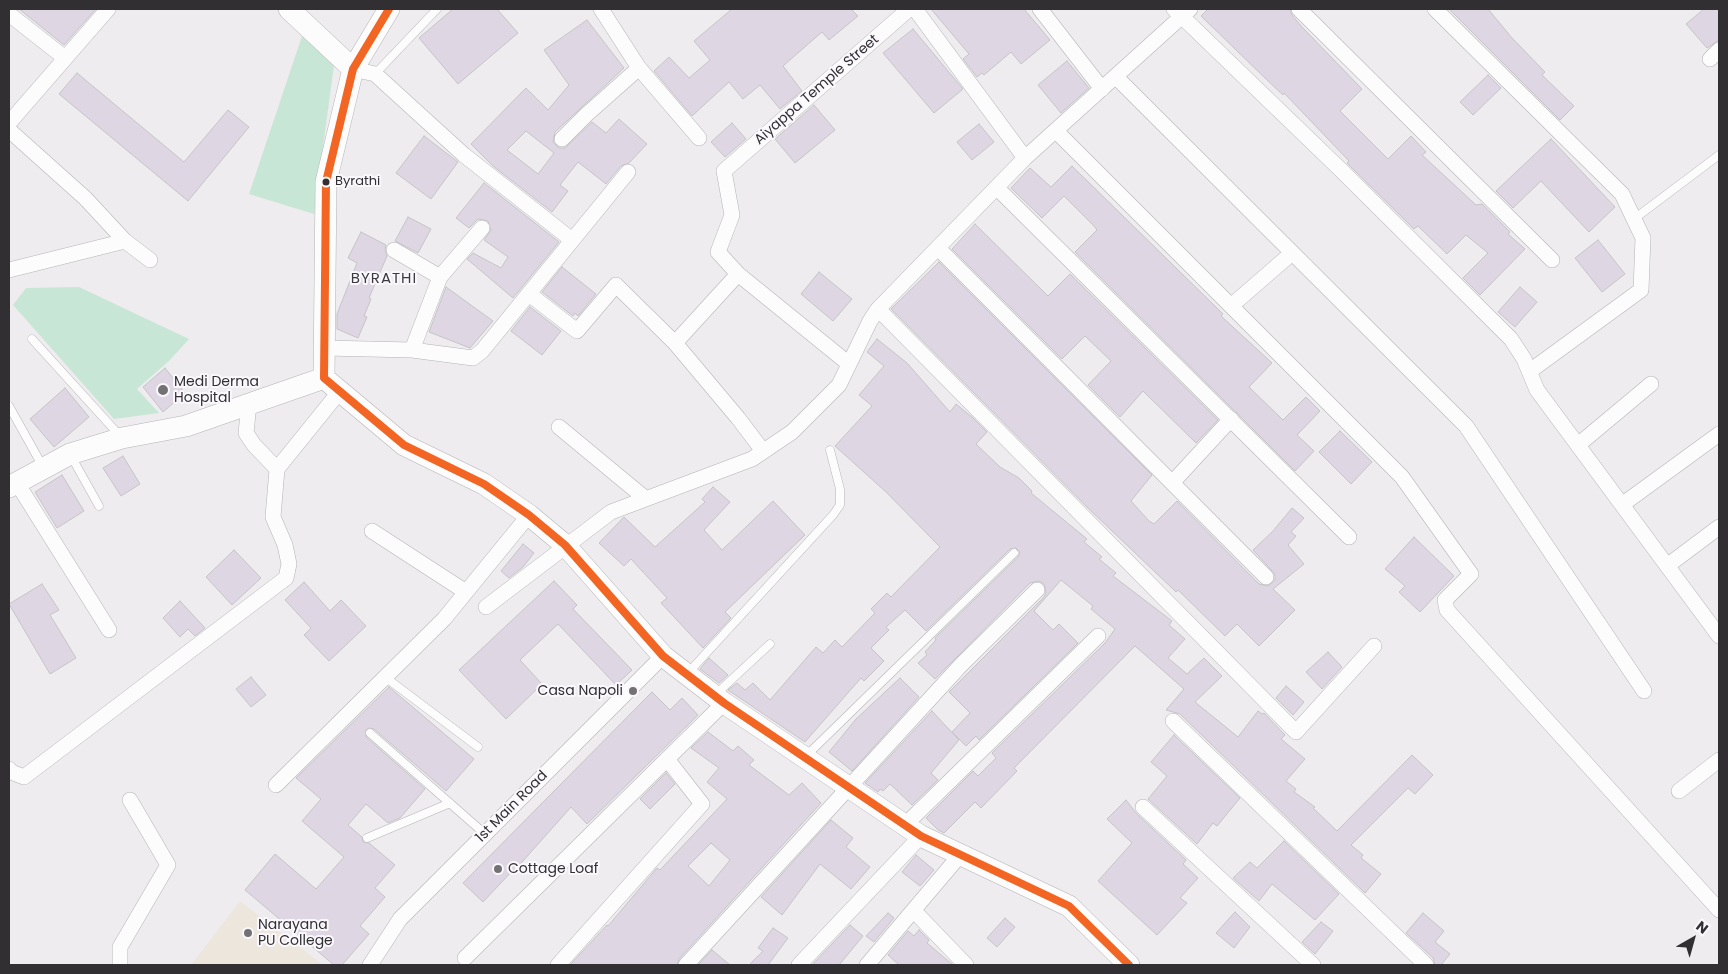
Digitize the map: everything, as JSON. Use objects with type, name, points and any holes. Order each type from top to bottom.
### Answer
[{"type":"main road","points":[[289,9],[354,69]]},
{"type":"main road","points":[[390,9],[354,69],[326,182],[324,348],[332,385],[404,446],[484,484],[529,515],[565,545],[663,656],[719,699],[912,831],[1069,906],[1129,965]]},
{"type":"main road","points":[[13,485],[70,454],[122,438],[186,426],[249,404],[332,385]]},
{"type":"street","points":[[9,123],[108,9]]},
{"type":"street","points":[[601,9],[639,68],[699,138]]},
{"type":"street","name":"Aiyappa Temple Street","points":[[738,274],[718,252],[732,215],[724,171],[909,9]]},
{"type":"street","points":[[915,9],[1025,158]]},
{"type":"street","points":[[1040,9],[1102,90]]},
{"type":"street","points":[[1299,9],[1552,260]]},
{"type":"street","points":[[1435,9],[1622,194],[1643,238],[1641,290],[1530,372]]},
{"type":"street","points":[[486,607],[565,545],[611,512],[752,458],[792,432],[839,384],[878,309],[939,249],[1025,158],[1116,77],[1181,12],[1511,339],[1530,372],[1537,390],[1719,636]]},
{"type":"street","points":[[9,14],[65,58]]},
{"type":"street","points":[[562,139],[639,68]]},
{"type":"street","points":[[354,69],[375,74],[464,155],[572,240]]},
{"type":"street","points":[[1116,77],[1466,426],[1644,691]]},
{"type":"street","points":[[9,130],[85,198],[125,241],[150,260]]},
{"type":"street","points":[[1056,131],[1402,477],[1471,574],[1445,600],[1447,610],[1719,910]]},
{"type":"street","points":[[324,348],[412,350],[473,358],[482,351],[628,172]]},
{"type":"street","points":[[997,188],[1349,537]]},
{"type":"street","points":[[412,350],[440,278],[482,228]]},
{"type":"street","points":[[9,270],[125,241]]},
{"type":"street","points":[[939,249],[1266,577]]},
{"type":"street","points":[[394,250],[440,278]]},
{"type":"street","points":[[1232,306],[1292,253]]},
{"type":"street","points":[[674,343],[738,274],[849,364]]},
{"type":"street","points":[[529,294],[577,331],[616,285],[674,343],[738,418],[763,451]]},
{"type":"street","points":[[878,309],[1296,732],[1374,646]]},
{"type":"street","points":[[1578,445],[1651,384]]},
{"type":"street","points":[[9,768],[11,772],[24,777],[286,578],[289,564],[285,545],[274,516],[277,469],[332,385]]},
{"type":"street","points":[[249,404],[246,433],[254,445],[277,469]]},
{"type":"street","points":[[1172,482],[1231,420]]},
{"type":"street","points":[[559,428],[646,499]]},
{"type":"street","points":[[1623,504],[1719,434]]},
{"type":"street","points":[[13,485],[109,630]]},
{"type":"street","points":[[276,786],[444,619],[529,515]]},
{"type":"street","points":[[1667,566],[1719,527]]},
{"type":"street","points":[[372,531],[466,592]]},
{"type":"street","points":[[686,965],[961,665],[1037,590]]},
{"type":"street","points":[[799,965],[912,831],[1098,636]]},
{"type":"street","name":"1st Main Road","points":[[370,965],[400,919],[663,656]]},
{"type":"street","points":[[465,958],[667,759],[719,699]]},
{"type":"street","points":[[1172,721],[1426,965]]},
{"type":"street","points":[[558,965],[702,804],[667,759]]},
{"type":"street","points":[[1679,791],[1719,760]]},
{"type":"street","points":[[120,965],[120,947],[168,865],[130,800]]},
{"type":"street","points":[[1143,806],[1313,965]]},
{"type":"street","points":[[867,965],[961,854]]},
{"type":"street","points":[[914,911],[966,965]]},
{"type":"lane","points":[[375,74],[438,9]]},
{"type":"lane","points":[[1634,219],[1719,156]]},
{"type":"lane","points":[[32,339],[122,438]]},
{"type":"lane","points":[[9,406],[43,467]]},
{"type":"lane","points":[[688,674],[840,505],[840,489],[830,450]]},
{"type":"lane","points":[[70,454],[99,506]]},
{"type":"lane","points":[[804,758],[1014,553]]},
{"type":"lane","points":[[719,699],[770,644]]},
{"type":"lane","points":[[384,677],[478,747]]},
{"type":"lane","points":[[370,733],[485,834]]},
{"type":"lane","points":[[367,838],[450,803]]},
{"type":"shaded area","name":"Narayana PU College","points":[[240,901],[323,965],[191,965]]},
{"type":"green space","points":[[302,36],[334,65],[314,214],[249,194]]},
{"type":"green space","points":[[79,287],[189,339],[170,360],[137,389],[159,413],[114,419],[13,305],[26,288]]},
{"type":"building","points":[[19,9],[96,9],[64,45]]},
{"type":"building","points":[[453,9],[497,9],[518,33],[458,84],[419,38]]},
{"type":"building","points":[[732,9],[851,9],[858,16],[829,40],[822,32],[783,66],[802,91],[780,109],[760,85],[743,99],[729,82],[692,116],[654,71],[669,57],[689,78],[710,60],[694,41]]},
{"type":"building","points":[[931,9],[1024,9],[1050,40],[1021,64],[1011,52],[984,75],[982,73],[977,77],[963,59],[969,54]]},
{"type":"building","points":[[1208,9],[1290,9],[1292,15],[1302,27],[1362,89],[1340,111],[1388,159],[1411,136],[1426,152],[1422,155],[1476,205],[1482,204],[1510,232],[1508,234],[1525,249],[1480,295],[1463,278],[1488,253],[1466,235],[1447,254],[1418,226],[1414,229],[1347,163],[1349,161],[1284,93],[1283,95],[1201,16]]},
{"type":"building","points":[[1449,9],[1488,9],[1512,38],[1545,72],[1542,75],[1574,106],[1560,120]]},
{"type":"building","points":[[1704,9],[1719,9],[1719,40],[1707,48],[1686,24]]},
{"type":"building","points":[[587,20],[624,68],[555,132],[553,142],[559,148],[565,148],[592,122],[606,133],[619,119],[647,144],[629,163],[621,166],[606,184],[578,162],[560,185],[568,191],[552,212],[493,166],[471,144],[526,88],[548,110],[569,85],[544,50]],"holes":[[[526,131],[554,153],[538,174],[507,150]]]},
{"type":"building","points":[[913,29],[963,89],[934,113],[883,53]]},
{"type":"building","points":[[1067,61],[1089,88],[1061,113],[1038,85]]},
{"type":"building","points":[[77,73],[184,162],[228,110],[249,127],[188,201],[59,94]]},
{"type":"building","points":[[1488,75],[1501,88],[1473,115],[1460,102]]},
{"type":"building","points":[[814,105],[835,130],[795,163],[775,139]]},
{"type":"building","points":[[732,123],[746,139],[725,157],[711,142]]},
{"type":"building","points":[[979,124],[994,142],[972,160],[957,142]]},
{"type":"building","points":[[424,136],[458,162],[431,199],[396,173]]},
{"type":"building","points":[[1551,139],[1615,207],[1589,232],[1541,181],[1513,208],[1496,191]]},
{"type":"building","points":[[1072,166],[1223,314],[1221,316],[1272,363],[1249,387],[1283,420],[1306,397],[1320,411],[1297,435],[1314,451],[1295,471],[1075,252],[1097,230],[1064,196],[1042,218],[1011,188],[1030,168],[1051,187]]},
{"type":"building","points":[[484,183],[559,242],[513,298],[467,259],[473,253],[501,268],[508,257],[484,240],[491,230],[488,221],[478,219],[469,228],[456,218]]},
{"type":"building","points":[[408,217],[431,229],[418,253],[395,241]]},
{"type":"building","points":[[975,224],[1048,296],[1070,274],[1218,420],[1196,443],[1143,391],[1120,417],[1088,385],[1111,361],[1085,336],[1062,359],[952,249]]},
{"type":"building","points":[[361,232],[386,245],[387,256],[369,298],[371,299],[364,316],[367,317],[358,338],[337,329],[337,314],[357,263],[348,258]]},
{"type":"building","points":[[1598,240],[1625,274],[1602,292],[1575,258]]},
{"type":"building","points":[[939,262],[1152,475],[1131,501],[1149,521],[1154,524],[1177,501],[1259,584],[1268,586],[1275,580],[1275,574],[1253,550],[1273,531],[1292,508],[1304,518],[1291,532],[1296,536],[1288,545],[1304,564],[1273,589],[1295,610],[1259,646],[1237,624],[1225,636],[1178,590],[1176,592],[1089,509],[891,309]]},
{"type":"building","points":[[562,267],[596,294],[578,316],[575,313],[573,316],[542,292]]},
{"type":"building","points":[[819,272],[852,299],[833,321],[801,294]]},
{"type":"building","points":[[446,287],[493,321],[470,348],[429,332]]},
{"type":"building","points":[[1520,287],[1537,302],[1515,327],[1498,312]]},
{"type":"building","points":[[530,307],[561,331],[542,355],[511,331]]},
{"type":"building","points":[[877,339],[907,363],[950,412],[956,404],[973,418],[987,432],[976,444],[1000,467],[1019,478],[1032,491],[1031,493],[1087,539],[1084,542],[1102,557],[1099,559],[1116,573],[1113,576],[1172,621],[1169,625],[1185,639],[1168,658],[1187,674],[1204,658],[1222,676],[1195,702],[1238,737],[1258,711],[1262,714],[1264,713],[1285,735],[1281,739],[1305,759],[1286,781],[1296,789],[1294,792],[1315,807],[1313,808],[1337,831],[1412,755],[1433,775],[1415,794],[1408,788],[1351,845],[1363,855],[1361,858],[1381,874],[1365,893],[1180,714],[1166,710],[1184,689],[1135,646],[1014,768],[1017,771],[981,808],[975,802],[944,833],[938,830],[926,818],[973,771],[978,776],[996,758],[992,753],[1105,643],[1115,629],[1091,609],[1093,606],[1061,580],[1034,611],[1053,630],[1059,624],[1078,643],[979,740],[976,736],[966,746],[952,732],[970,713],[949,692],[1044,597],[1046,592],[1044,584],[1039,581],[1030,583],[935,679],[918,663],[927,655],[925,652],[936,640],[935,638],[1018,557],[1020,552],[1016,548],[1010,549],[926,631],[905,610],[886,627],[889,630],[871,648],[884,661],[864,681],[861,678],[805,742],[728,690],[737,683],[745,690],[753,683],[770,700],[816,647],[823,653],[835,640],[842,647],[875,613],[871,609],[887,593],[891,597],[940,547],[886,492],[835,446],[872,406],[859,395],[884,366],[867,352]]},
{"type":"building","points":[[165,368],[185,393],[163,412],[143,387]]},
{"type":"building","points":[[65,388],[89,417],[54,447],[30,419]]},
{"type":"building","points":[[1340,431],[1372,462],[1351,484],[1319,452]]},
{"type":"building","points":[[123,456],[140,484],[121,496],[103,468]]},
{"type":"building","points":[[62,475],[84,511],[57,528],[35,492]]},
{"type":"building","points":[[713,487],[730,502],[704,530],[722,550],[773,501],[805,535],[725,612],[731,618],[703,648],[661,603],[667,598],[631,559],[624,566],[599,543],[624,517],[655,547],[705,502],[702,499]]},
{"type":"building","points":[[1414,537],[1454,576],[1420,612],[1399,592],[1405,586],[1385,569]]},
{"type":"building","points":[[523,544],[534,553],[523,567],[509,578],[501,571]]},
{"type":"building","points":[[234,550],[261,578],[232,605],[206,577]]},
{"type":"building","points":[[554,581],[577,605],[573,609],[632,670],[616,685],[558,624],[520,660],[542,684],[506,719],[459,670]]},
{"type":"building","points":[[304,582],[330,611],[341,600],[366,626],[329,661],[304,635],[311,628],[285,600]]},
{"type":"building","points":[[42,584],[59,610],[50,615],[76,658],[50,674],[9,604]]},
{"type":"building","points":[[180,601],[205,628],[195,636],[188,629],[180,637],[163,618]]},
{"type":"building","points":[[1328,652],[1342,667],[1322,689],[1306,672]]},
{"type":"building","points":[[709,658],[728,675],[719,683],[700,669]]},
{"type":"building","points":[[251,677],[266,695],[251,707],[236,689]]},
{"type":"building","points":[[900,678],[919,697],[852,771],[829,752],[856,719]]},
{"type":"building","points":[[1286,686],[1304,702],[1293,715],[1276,698]]},
{"type":"building","points":[[389,687],[474,759],[446,791],[374,729],[369,728],[366,730],[366,737],[425,789],[400,818],[388,823],[366,804],[348,825],[362,837],[363,842],[369,843],[395,865],[375,888],[385,897],[360,926],[369,934],[342,965],[334,965],[245,890],[275,854],[316,889],[344,857],[302,821],[321,799],[296,778]]},
{"type":"building","points":[[652,692],[670,710],[682,698],[698,715],[587,824],[571,807],[515,870],[483,902],[463,883]]},
{"type":"building","points":[[932,711],[959,740],[931,773],[938,780],[912,805],[890,784],[883,791],[880,789],[878,792],[865,783]]},
{"type":"building","points":[[708,732],[733,751],[738,746],[754,760],[749,765],[789,795],[802,783],[821,803],[679,959],[677,965],[570,965],[608,926],[657,868],[660,870],[727,799],[707,782],[719,768],[691,748]],"holes":[[[711,843],[730,860],[709,886],[688,866]]]},
{"type":"building","points":[[1174,735],[1240,798],[1217,826],[1213,823],[1197,844],[1148,799],[1167,776],[1151,762]]},
{"type":"building","points":[[666,773],[675,784],[650,809],[640,799]]},
{"type":"building","points":[[1126,800],[1137,814],[1186,860],[1183,864],[1198,878],[1180,898],[1187,903],[1157,935],[1098,881],[1132,843],[1107,819]]},
{"type":"building","points":[[831,820],[853,838],[846,847],[870,867],[851,889],[820,864],[782,915],[761,897]]},
{"type":"building","points":[[1284,841],[1339,894],[1315,920],[1272,884],[1259,901],[1233,878],[1250,862],[1257,868]]},
{"type":"building","points":[[916,855],[934,870],[920,886],[902,872]]},
{"type":"building","points":[[1235,912],[1250,927],[1234,948],[1216,933]]},
{"type":"building","points":[[888,913],[894,918],[874,942],[866,936]]},
{"type":"building","points":[[1423,913],[1444,931],[1435,942],[1450,954],[1441,965],[1435,965],[1433,958],[1406,933]]},
{"type":"building","points":[[1005,918],[1015,927],[997,947],[987,938]]},
{"type":"building","points":[[1321,922],[1333,931],[1315,954],[1302,942]]},
{"type":"building","points":[[850,925],[863,936],[839,965],[812,965]]},
{"type":"building","points":[[773,928],[788,938],[768,965],[749,965],[763,951],[758,948]]},
{"type":"building","points":[[919,930],[929,940],[927,943],[953,965],[899,965],[888,955],[908,931],[914,936]]},
{"type":"building","points":[[712,950],[730,965],[698,965]]},
{"type":"transit line","points":[[389,9],[353,69],[326,182],[324,378],[404,445],[484,484],[529,515],[565,545],[663,656],[724,703],[921,836],[1069,906],[1129,965]]},
{"type":"place","name":"Byrathi","points":[[326,182]]},
{"type":"place","name":"Medi Derma Hospital","points":[[163,390]]},
{"type":"place","name":"Casa Napoli","points":[[633,691]]},
{"type":"place","name":"Cottage Loaf","points":[[498,869]]},
{"type":"place","name":"Narayana PU College","points":[[248,933]]},
{"type":"district","name":"BYRATHI","points":[[384,279]]}]
